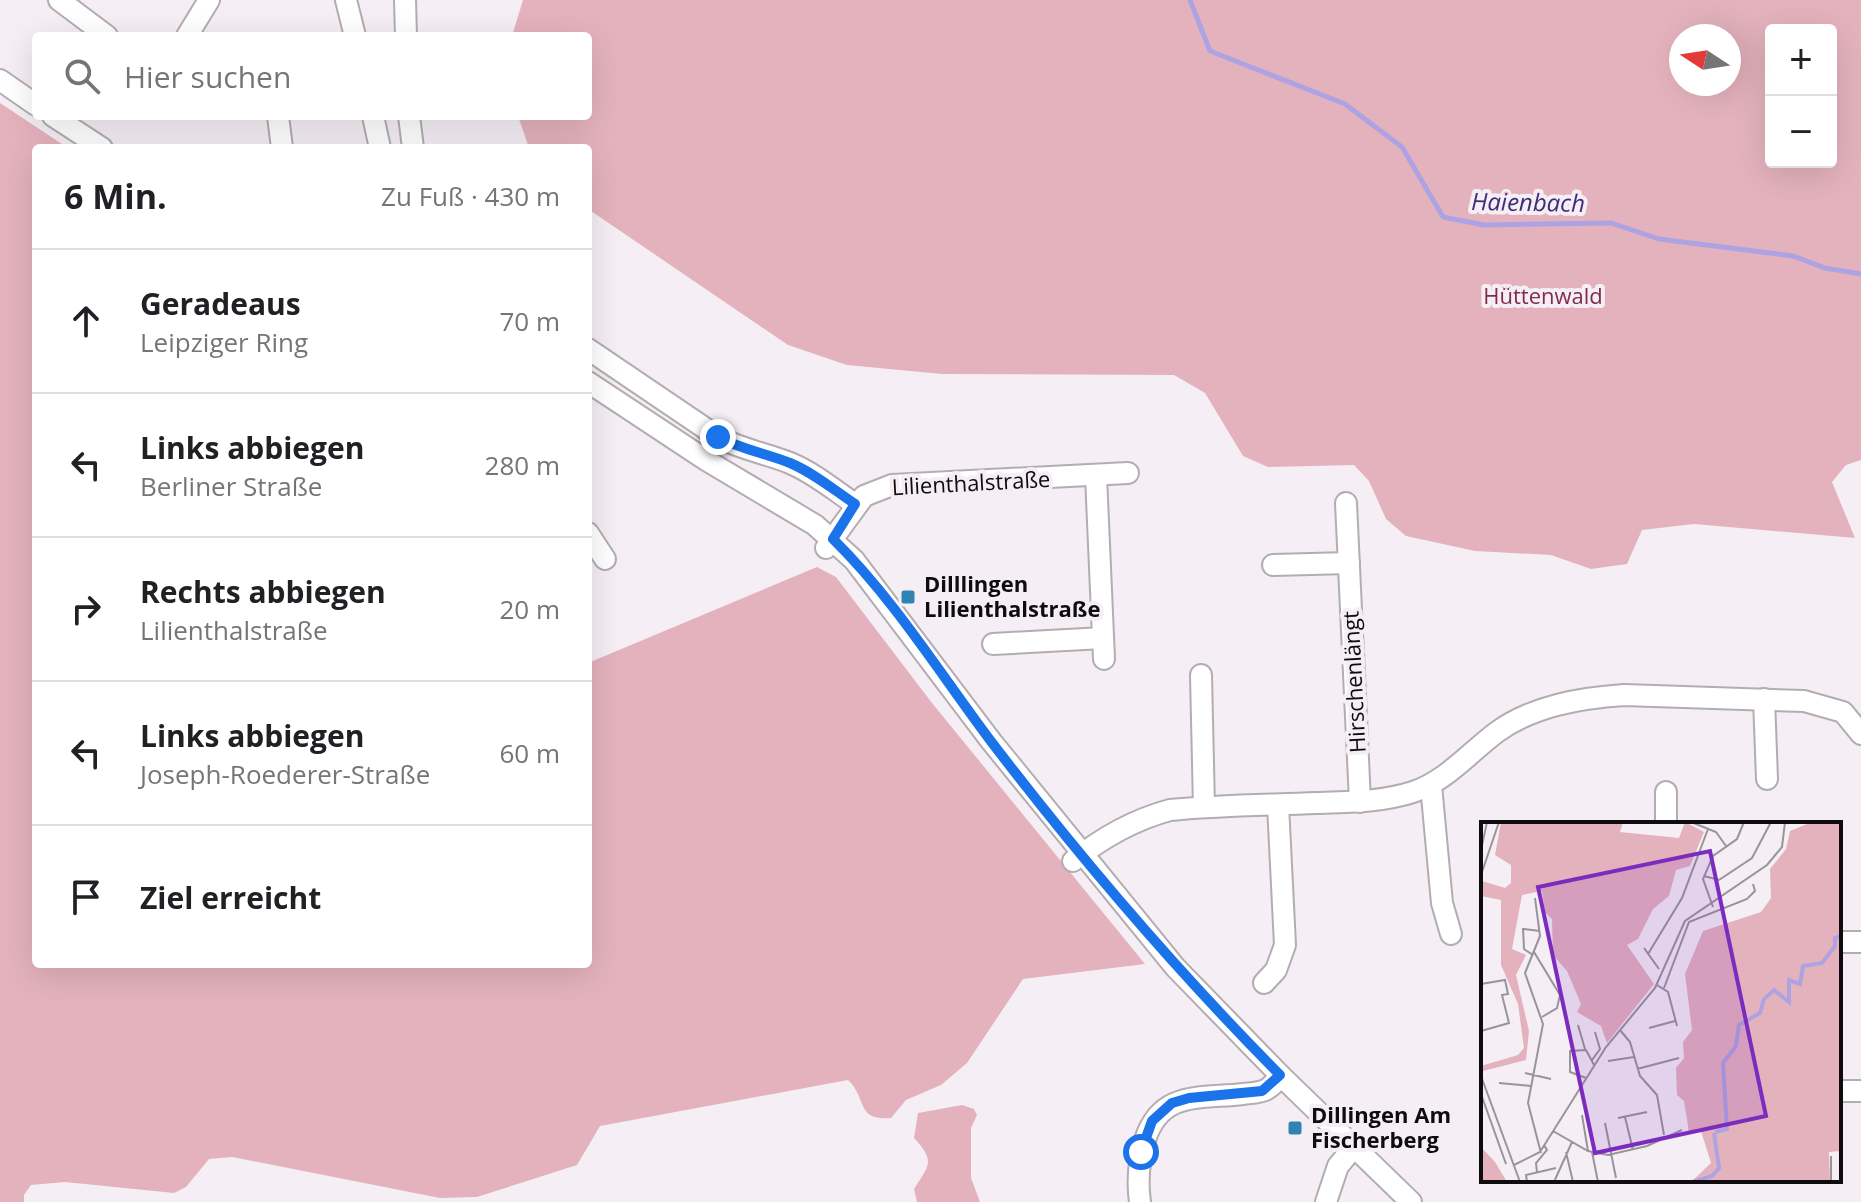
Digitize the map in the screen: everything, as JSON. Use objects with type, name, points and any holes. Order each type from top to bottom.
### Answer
[{"type":"street","points":[[59,0],[102,32]]},
{"type":"street","points":[[189,32],[209,0]]},
{"type":"street","points":[[346,0],[354,32]]},
{"type":"street","points":[[405,0],[406,32]]},
{"type":"street","points":[[0,80],[32,102]]},
{"type":"street","points":[[59,120],[96,144]]},
{"type":"street","points":[[278,120],[282,144]]},
{"type":"street","points":[[374,120],[379,144]]},
{"type":"street","points":[[410,120],[412,144]]},
{"type":"street","points":[[592,352],[718,437],[740,449],[786,461],[805,470],[855,504]]},
{"type":"street","points":[[592,385],[829,543],[982,748],[1077,857],[1167,975],[1350,1151],[1411,1202]]},
{"type":"street","name":"Lilienthalstraße","points":[[829,543],[855,504],[871,491],[892,485],[1128,473]]},
{"type":"street","points":[[993,644],[1103,648],[1096,476]]},
{"type":"street","name":"Hirschenlängt","points":[[1346,503],[1360,802]]},
{"type":"street","points":[[592,539],[605,559]]},
{"type":"street","points":[[1273,565],[1349,563]]},
{"type":"street","points":[[1201,675],[1204,807]]},
{"type":"street","points":[[1077,857],[1142,818],[1170,810],[1360,802],[1431,785],[1519,718],[1564,702],[1624,695],[1804,701],[1843,712],[1861,734]]},
{"type":"street","points":[[1764,699],[1767,779]]},
{"type":"street","points":[[1431,785],[1442,903],[1451,934]]},
{"type":"street","points":[[1666,792],[1666,822]]},
{"type":"street","points":[[1264,983],[1276,970],[1285,945],[1278,805]]},
{"type":"street","points":[[1140,1202],[1141,1152],[1152,1121],[1160,1112],[1172,1103],[1189,1098],[1262,1091],[1277,1080]]},
{"type":"street","points":[[1326,1202],[1338,1166],[1350,1151]]},
{"type":"street","points":[[1350,1151],[1395,1202]]},
{"type":"green space","name":"Hüttenwald","points":[[523,0],[1861,0],[1861,460],[1846,465],[1832,482],[1855,538],[1694,524],[1642,530],[1627,564],[1591,569],[1551,555],[1475,551],[1406,536],[1386,519],[1369,481],[1354,465],[1268,467],[1243,456],[1205,393],[1174,375],[942,374],[847,365],[788,345],[592,212],[592,144],[528,144],[519,120],[592,120],[592,32],[513,32]]},
{"type":"green space","points":[[0,103],[62,144],[32,144],[32,968],[592,968],[592,661],[817,567],[836,577],[932,703],[1145,964],[1023,979],[967,1063],[941,1085],[906,1100],[891,1118],[872,1116],[867,1112],[848,1080],[600,1126],[577,1165],[477,1197],[440,1198],[232,1157],[209,1159],[186,1187],[174,1193],[65,1182],[31,1185],[24,1195],[24,1202],[0,1202]]},
{"type":"green space","points":[[962,1105],[974,1109],[977,1115],[971,1128],[971,1178],[980,1202],[917,1202],[914,1189],[928,1164],[928,1158],[914,1138],[918,1113]]},
{"type":"waterway","name":"Haienbach","points":[[1190,0],[1210,51],[1345,104],[1402,147],[1443,217],[1484,225],[1611,223],[1659,239],[1793,256],[1825,268],[1861,274]]},
{"type":"place","name":"Dilllingen Lilienthalstraße","points":[[908,597]]},
{"type":"place","name":"Dillingen Am Fischerberg","points":[[1295,1128]]},
{"type":"route","points":[[718,437],[740,449],[786,461],[805,470],[855,504],[833,539],[874,583],[991,741],[1142,929],[1280,1075],[1262,1091],[1189,1098],[1172,1103],[1152,1121],[1141,1152]]}]
